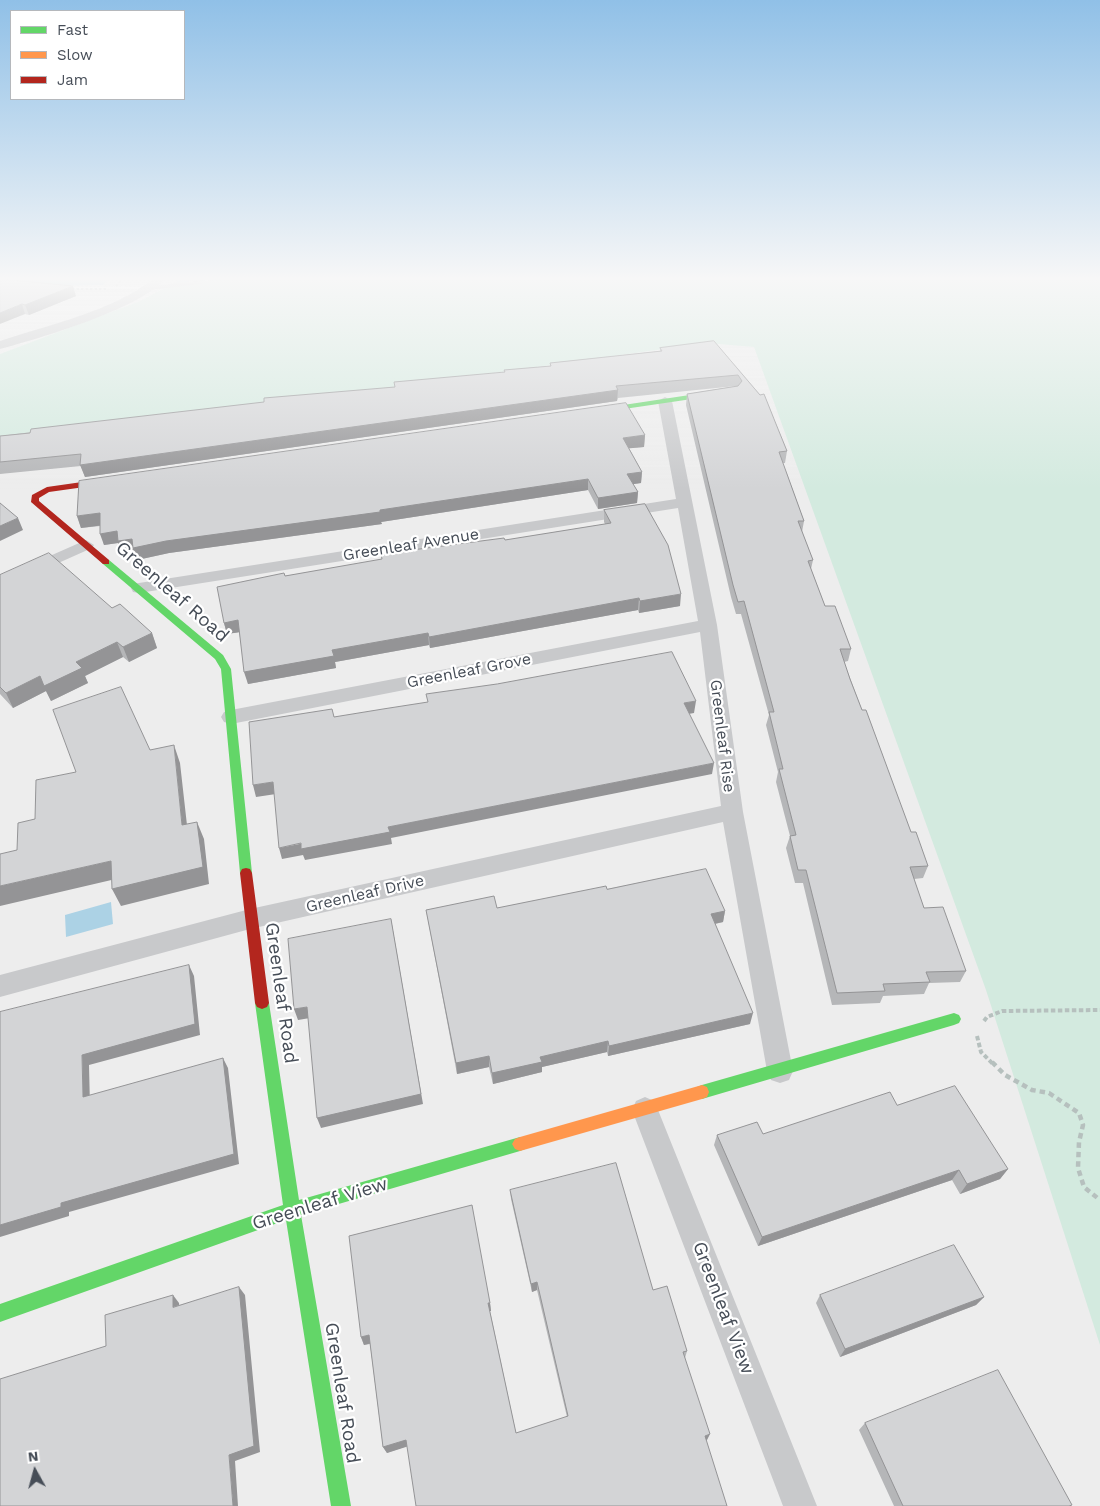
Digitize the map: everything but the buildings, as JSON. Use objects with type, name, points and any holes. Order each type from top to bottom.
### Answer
[{"type":"street","points":[[575,414],[730,392]]},
{"type":"street","name":"Greenleaf Rise","points":[[665,401],[708,625],[732,812],[780,1071]]},
{"type":"street","name":"Greenleaf Road","points":[[125,479],[47,490],[35,497],[35,502],[219,657],[226,669],[250,919],[292,1210],[341,1506]]},
{"type":"street","name":"Greenleaf Avenue","points":[[139,588],[684,502]]},
{"type":"street","points":[[0,584],[86,545]]},
{"type":"street","name":"Greenleaf Grove","points":[[231,717],[708,625]]},
{"type":"street","name":"Greenleaf Drive","points":[[0,986],[250,919],[732,812]]},
{"type":"street","name":"Greenleaf View","points":[[0,1313],[292,1210],[645,1110],[954,1019]]},
{"type":"street","name":"Greenleaf View","points":[[645,1110],[800,1506]]},
{"type":"path","points":[[1100,1010],[1002,1011],[987,1017],[977,1034],[981,1052],[1005,1075],[1032,1090],[1049,1093],[1079,1113],[1083,1125],[1079,1142],[1078,1168],[1084,1186],[1100,1200]]},
{"type":"green space","points":[[12,349],[662,349],[0,443],[0,354]]},
{"type":"green space","points":[[755,349],[1100,349],[1100,1345],[986,990]]},
{"type":"water","points":[[111,902],[113,924],[66,937],[65,915]]},
{"type":"traffic: fast","points":[[590,412],[723,392]]},
{"type":"traffic: fast","points":[[106,562],[219,657],[226,669],[246,873]]},
{"type":"traffic: fast","points":[[262,1003],[292,1210],[341,1506]]},
{"type":"traffic: fast","points":[[702,1092],[954,1019]]},
{"type":"traffic: fast","points":[[0,1313],[292,1210],[520,1144]]},
{"type":"traffic: slow","points":[[520,1144],[702,1092]]},
{"type":"traffic: jam","points":[[106,562],[35,502],[35,497],[47,490],[117,480]]},
{"type":"traffic: jam","points":[[246,873],[262,1003]]}]
